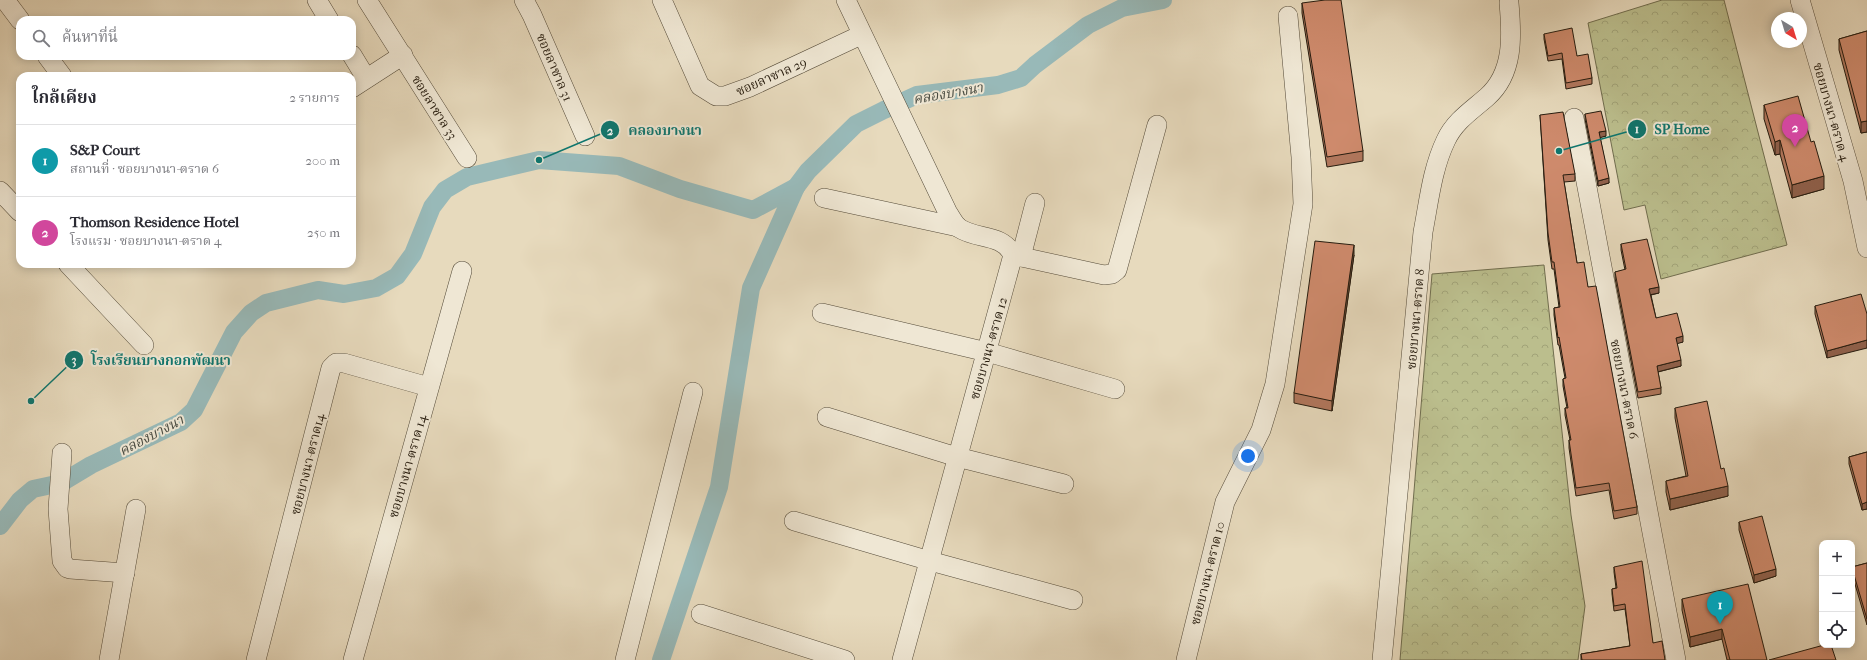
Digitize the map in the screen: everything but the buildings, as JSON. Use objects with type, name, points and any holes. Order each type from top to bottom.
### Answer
[{"type":"street","points":[[5,0],[17,16]]},
{"type":"street","points":[[316,0],[326,16]]},
{"type":"street","name":"ซอยลาซาล 33","points":[[367,0],[467,158]]},
{"type":"street","name":"ซอยลาซาล 31","points":[[524,0],[532,14],[585,136]]},
{"type":"street","name":"ซอยลาซาล 29","points":[[662,0],[700,86],[716,96],[725,96],[750,87],[861,35]]},
{"type":"street","points":[[846,0],[861,35],[913,137],[948,213],[958,227]]},
{"type":"street","name":"ซอยบางนา-ตราด 4","points":[[1800,0],[1853,182],[1867,248]]},
{"type":"street","name":"ซอยบางนา-ตราด 8","points":[[1382,660],[1424,232],[1431,184],[1446,140],[1456,122],[1488,96],[1500,82],[1507,67],[1511,44],[1509,3]]},
{"type":"street","name":"ซอยบางนา-ตราด 10","points":[[1186,660],[1225,502],[1261,430],[1275,384],[1303,204],[1301,157],[1288,16]]},
{"type":"street","points":[[353,60],[359,83],[403,55]]},
{"type":"street","points":[[50,60],[59,72]]},
{"type":"street","name":"ซอยบางนา-ตราด 6","points":[[1574,118],[1676,660]]},
{"type":"street","points":[[824,198],[958,227],[969,233],[993,238],[1004,244],[1017,256],[1104,275],[1112,274],[1117,270],[1157,125]]},
{"type":"street","points":[[0,191],[16,208]]},
{"type":"street","name":"ซอยบางนา-ตราด 12","points":[[902,660],[987,352],[1035,203]]},
{"type":"street","points":[[72,268],[144,346]]},
{"type":"street","name":"ซอยบางนา-ตราด 14","points":[[353,660],[462,271]]},
{"type":"street","points":[[822,313],[987,352],[1115,389]]},
{"type":"street","name":"ซอยบางนา-ตราด14","points":[[256,660],[331,368],[336,363],[344,363],[429,387]]},
{"type":"street","points":[[625,660],[693,392]]},
{"type":"street","points":[[827,417],[957,457],[1064,484]]},
{"type":"street","points":[[62,453],[58,509],[61,558],[67,568],[125,573]]},
{"type":"street","points":[[109,660],[136,509]]},
{"type":"street","points":[[794,521],[930,561],[1073,600]]},
{"type":"street","points":[[701,614],[845,660]]},
{"type":"green space","points":[[1662,0],[1724,0],[1787,245],[1661,279],[1645,205],[1624,210],[1588,23]]},
{"type":"green space","points":[[1544,265],[1571,515],[1585,606],[1578,660],[1400,660],[1432,274]]},
{"type":"waterway","name":"คลองบางนา","points":[[0,526],[20,500],[33,489],[61,483],[91,465],[181,422],[194,410],[234,332],[251,313],[266,303],[318,290],[344,294],[376,288],[397,276],[413,254],[432,207],[445,190],[467,177],[539,160],[619,166],[680,189],[753,210],[796,187],[808,171],[856,124],[917,95],[998,85],[1021,78],[1035,65],[1088,25],[1122,8],[1163,0]]},
{"type":"waterway","points":[[661,660],[719,487],[751,288],[796,187]]},
{"type":"place","name":"Thomson Residence Hotel","points":[[1795,147]]},
{"type":"place","name":"SP Home","points":[[1559,151]]},
{"type":"place","name":"คลองบางนา","points":[[539,160]]},
{"type":"place","name":"โรงเรียนบางกอกพัฒนา","points":[[31,401]]},
{"type":"place","name":"S&P Court","points":[[1720,624]]}]
